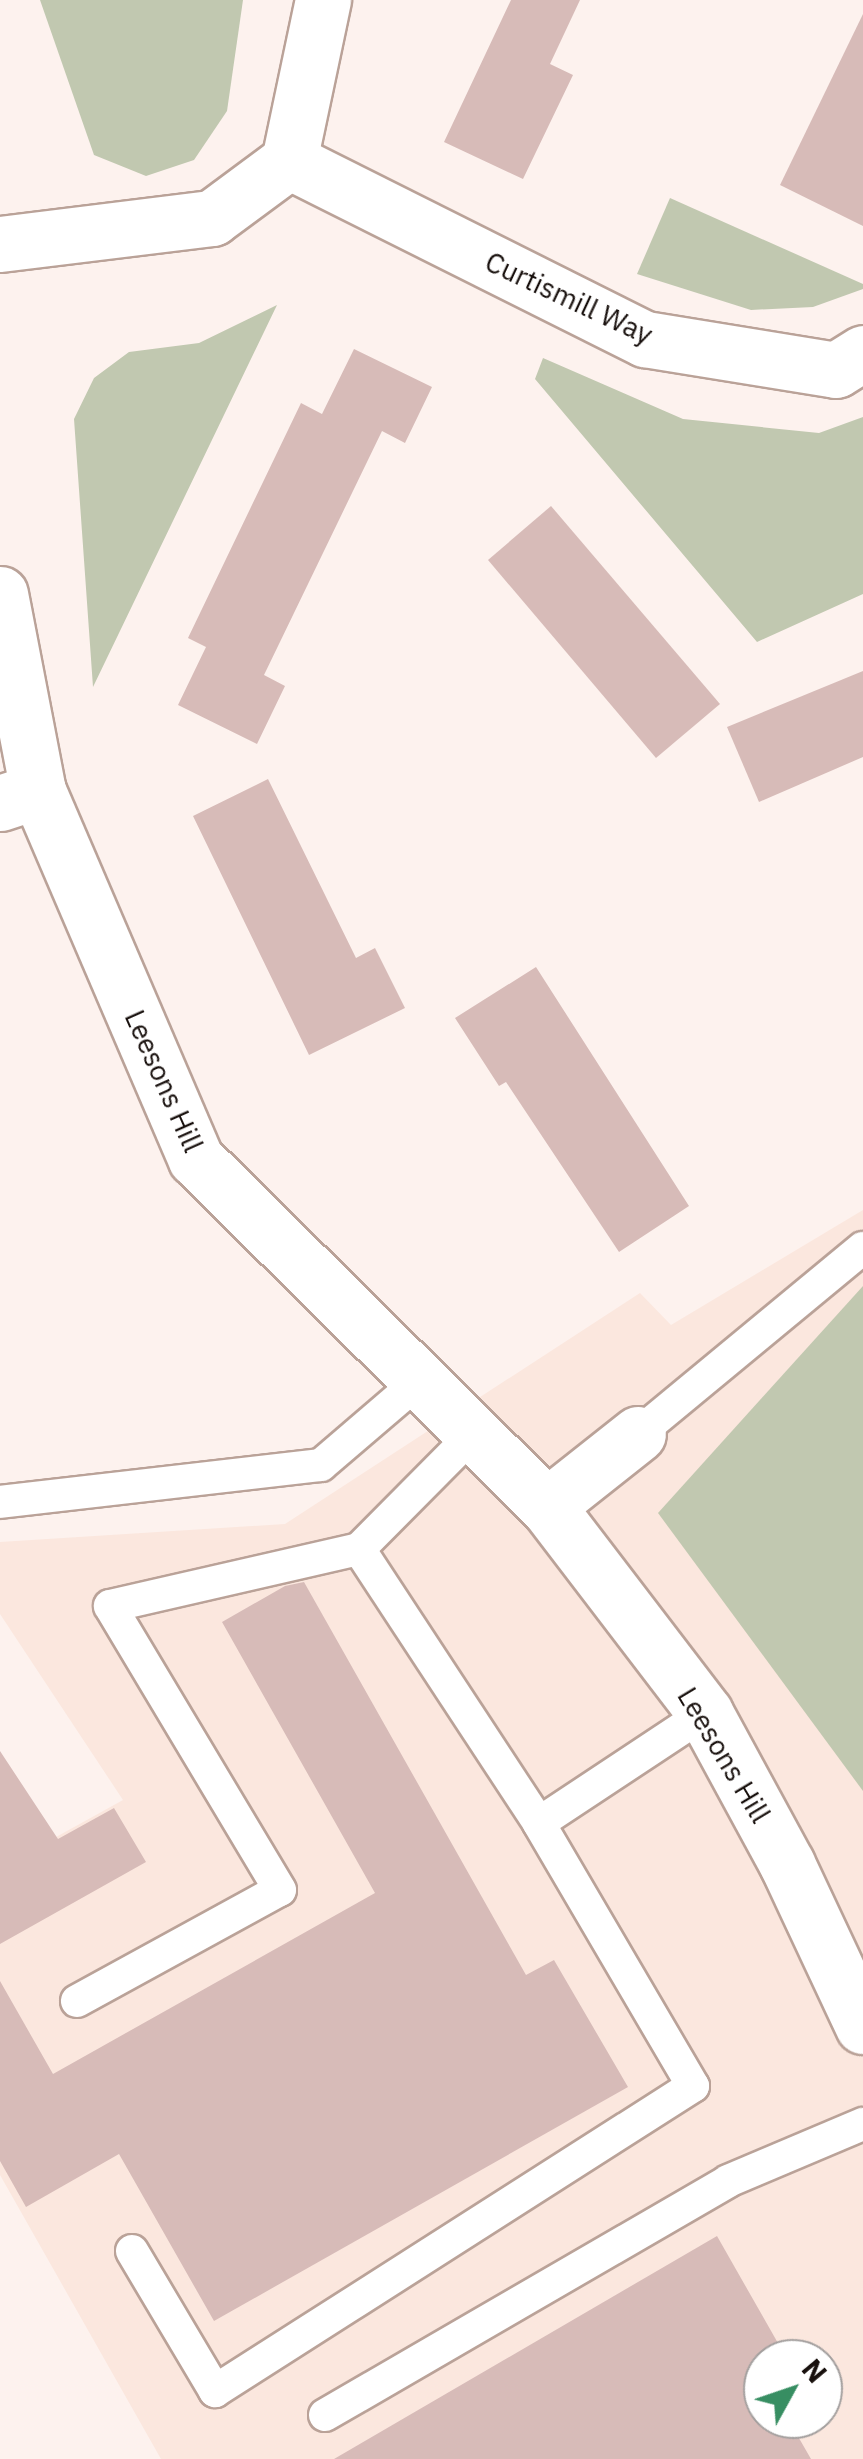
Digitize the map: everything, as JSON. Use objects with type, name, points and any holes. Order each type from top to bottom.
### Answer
[{"type":"street","points":[[0,244],[212,218],[289,162],[323,0]]},
{"type":"street","name":"Curtismill Way","points":[[289,162],[645,339],[836,370],[863,354]]},
{"type":"street","name":"Leesons Hill","points":[[0,594],[19,797],[196,1159],[547,1506],[706,1713],[787,1864],[863,2026]]},
{"type":"street","points":[[547,1506],[638,1434]]},
{"type":"lane","points":[[638,1434],[863,1248]]},
{"type":"lane","points":[[0,1502],[321,1465],[420,1380]]},
{"type":"lane","points":[[77,2001],[280,1890],[110,1606],[359,1549],[474,1433]]},
{"type":"lane","points":[[132,2251],[216,2390],[693,2086],[538,1823],[359,1549]]},
{"type":"lane","points":[[538,1823],[706,1713]]},
{"type":"lane","points":[[326,2415],[728,2181],[863,2124]]},
{"type":"shaded area","points":[[863,1210],[863,2459],[161,2459],[0,2175],[0,1868],[123,1800],[0,1614],[0,1542],[285,1524],[640,1293],[671,1325]]},
{"type":"green space","points":[[40,0],[243,0],[227,111],[194,160],[146,176],[94,155]]},
{"type":"green space","points":[[670,198],[863,284],[863,289],[813,307],[751,310],[637,274]]},
{"type":"green space","points":[[277,305],[93,687],[74,419],[94,378],[129,352],[199,343]]},
{"type":"green space","points":[[543,358],[683,419],[819,433],[863,417],[863,594],[757,642],[535,379]]},
{"type":"green space","points":[[863,1286],[863,1791],[658,1513]]},
{"type":"building","points":[[511,0],[580,0],[550,64],[573,75],[523,179],[444,142]]},
{"type":"building","points":[[863,14],[863,226],[780,185]]},
{"type":"building","points":[[354,349],[432,387],[405,443],[382,431],[264,675],[285,686],[257,744],[178,705],[206,647],[188,638],[301,403],[322,414]]},
{"type":"building","points":[[551,506],[720,704],[656,758],[488,560]]},
{"type":"building","points":[[863,671],[863,757],[759,802],[727,727]]},
{"type":"building","points":[[268,779],[356,958],[375,948],[405,1008],[309,1055],[193,816]]},
{"type":"building","points":[[536,967],[689,1206],[619,1252],[506,1082],[499,1086],[455,1018]]},
{"type":"building","points":[[304,1582],[526,1975],[554,1960],[628,2087],[214,2321],[119,2154],[26,2207],[0,2161],[0,1981],[53,2074],[375,1893],[222,1622],[285,1586]]},
{"type":"building","points":[[0,1751],[58,1839],[114,1808],[146,1862],[0,1944]]},
{"type":"building","points":[[717,2236],[776,2339],[743,2339],[743,2439],[800,2439],[811,2459],[334,2459]]}]
